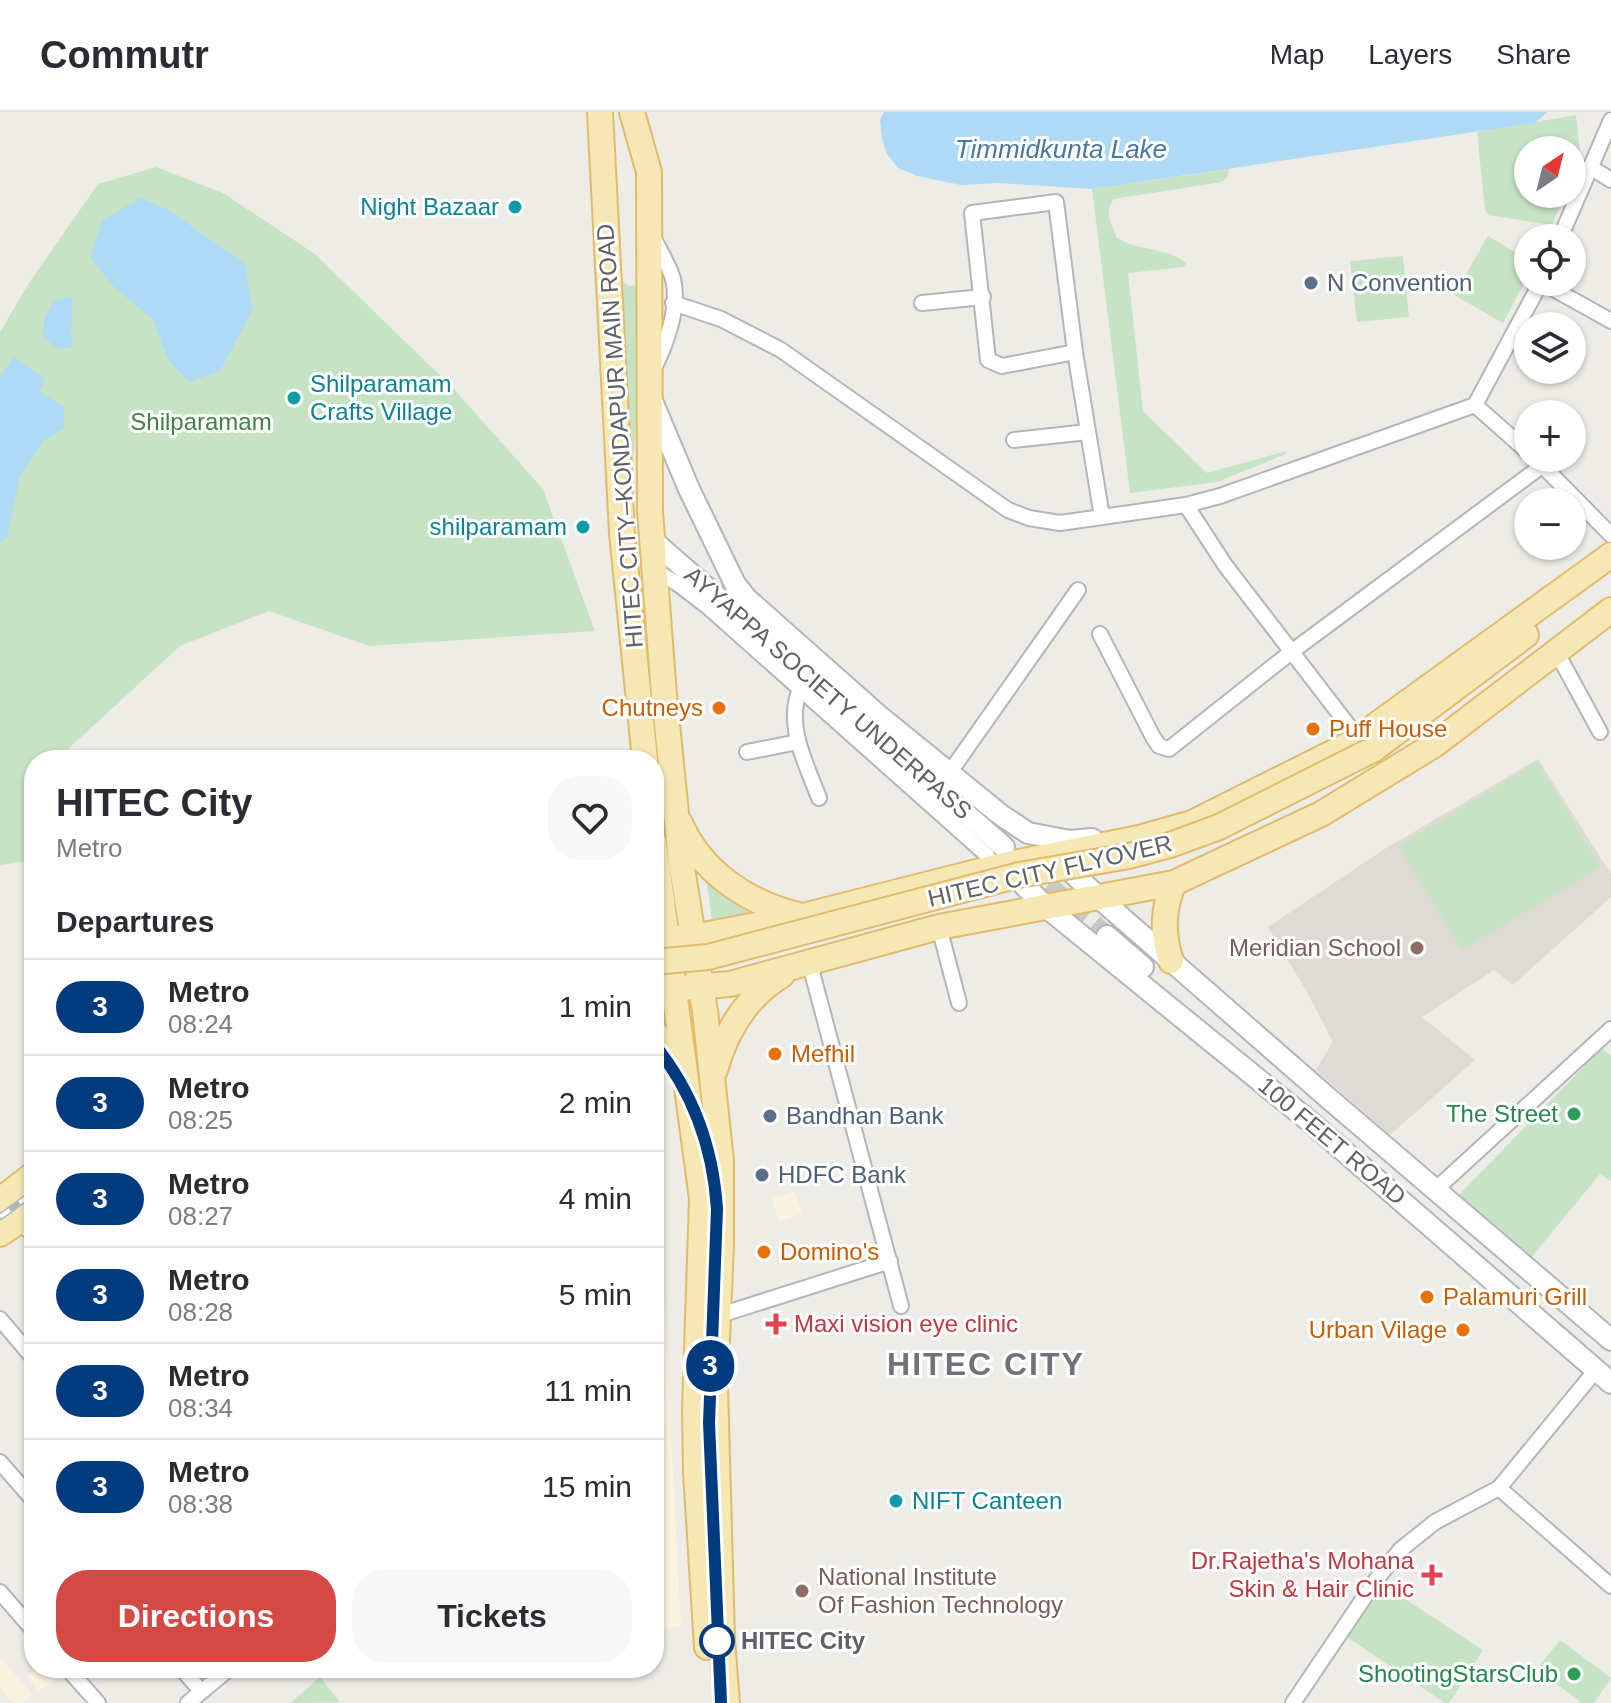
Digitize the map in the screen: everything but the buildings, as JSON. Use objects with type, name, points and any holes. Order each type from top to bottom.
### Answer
[{"type":"main road","name":"HITEC CITY–KONDAPUR MAIN ROAD","points":[[600,112],[622,533],[644,750]]},
{"type":"main road","name":"HITEC CITY–KONDAPUR MAIN ROAD","points":[[632,112],[649,172],[654,570],[676,813],[714,1076],[721,1161],[716,1463],[727,1703]]},
{"type":"main road","points":[[607,271],[651,276]]},
{"type":"main road","points":[[650,383],[689,489],[735,584],[746,598],[878,715],[1001,815],[1028,833],[1070,841],[1128,836],[1139,838]]},
{"type":"main road","name":"AYYAPPA SOCIETY UNDERPASS","points":[[652,540],[998,856],[1046,907]]},
{"type":"main road","points":[[664,940],[803,916],[998,856],[1053,854],[1139,838],[1192,823],[1358,738],[1611,555]]},
{"type":"main road","name":"HITEC CITY FLYOVER","points":[[664,984],[677,975],[721,968],[1016,889],[1142,866],[1201,850],[1374,765],[1611,569]]},
{"type":"main road","name":"HITEC CITY FLYOVER","points":[[664,961],[708,957],[1019,875],[1129,856],[1219,827],[1374,749],[1611,590]]},
{"type":"main road","points":[[664,986],[701,988],[730,984],[939,927],[1174,883],[1321,814],[1434,745],[1611,610]]},
{"type":"main road","points":[[676,813],[694,846],[719,876],[734,888],[774,909],[803,916]]},
{"type":"main road","name":"100 FEET ROAD","points":[[1053,854],[1434,1191],[1611,1340]]},
{"type":"main road","points":[[1171,961],[1164,919],[1165,901],[1174,883]]},
{"type":"main road","name":"100 FEET ROAD","points":[[1046,907],[1308,1120],[1604,1377]]},
{"type":"main road","points":[[1107,936],[1448,1220],[1557,1295]]},
{"type":"main road","points":[[714,1076],[722,1046],[742,1010],[778,977],[809,961]]},
{"type":"main road","points":[[664,998],[685,1085],[702,1199],[696,1338],[696,1472],[711,1703]]},
{"type":"main road","points":[[664,1044],[685,1085]]},
{"type":"main road","points":[[0,1200],[24,1182]]},
{"type":"street","points":[[1566,224],[1611,120]]},
{"type":"street","points":[[1590,167],[1611,180]]},
{"type":"street","points":[[1075,352],[1002,366],[988,360],[972,213],[1056,202],[1075,352],[1102,517]]},
{"type":"street","points":[[650,231],[673,279],[673,303],[666,346],[650,383]]},
{"type":"street","points":[[673,303],[721,319],[781,350],[1008,510],[1029,518],[1060,523],[1186,505],[1256,485],[1475,405],[1533,296]]},
{"type":"street","points":[[1566,296],[1611,321]]},
{"type":"street","points":[[922,303],[983,297]]},
{"type":"street","points":[[1475,405],[1514,440]]},
{"type":"street","points":[[1014,440],[1088,432]]},
{"type":"street","points":[[1100,634],[1153,737],[1159,746],[1169,749],[1526,472]]},
{"type":"street","points":[[1549,472],[1611,535]]},
{"type":"street","points":[[1186,505],[1225,565],[1358,738]]},
{"type":"street","points":[[654,570],[708,607],[998,856]]},
{"type":"street","points":[[950,772],[1078,590]]},
{"type":"street","points":[[1556,651],[1600,732]]},
{"type":"street","points":[[800,689],[794,703],[798,742],[819,798]]},
{"type":"street","points":[[747,752],[798,742]]},
{"type":"street","points":[[939,927],[959,1003]]},
{"type":"street","points":[[809,961],[901,1306]]},
{"type":"street","points":[[1434,1191],[1611,1029]]},
{"type":"street","points":[[717,1316],[890,1261]]},
{"type":"street","points":[[0,1319],[24,1347]]},
{"type":"street","points":[[1293,1703],[1376,1580],[1400,1550],[1435,1522],[1499,1488],[1604,1377]]},
{"type":"street","points":[[0,1462],[24,1490]]},
{"type":"street","points":[[1499,1488],[1611,1586]]},
{"type":"street","points":[[0,1592],[24,1620]]},
{"type":"street","points":[[76,1678],[98,1703]]},
{"type":"street","points":[[190,1678],[201,1691]]},
{"type":"street","points":[[188,1703],[217,1678]]},
{"type":"shaded area","name":"Meridian School","points":[[1538,759],[1611,874],[1611,897],[1513,985],[1494,970],[1422,1017],[1475,1060],[1390,1135],[1316,1070],[1333,1042],[1268,927],[1383,850]]},
{"type":"shaded area","points":[[794,1191],[802,1213],[779,1222],[772,1198]]},
{"type":"shaded area","points":[[664,1298],[681,1626],[664,1628]]},
{"type":"shaded area","points":[[0,1657],[32,1694],[23,1703],[13,1703],[0,1688]]},
{"type":"shaded area","points":[[29,1678],[57,1678],[39,1691]]},
{"type":"green space","points":[[1576,115],[1578,136],[1514,136],[1514,208],[1560,208],[1552,224],[1488,215],[1477,132]]},
{"type":"green space","name":"Shilparamam","points":[[156,167],[223,193],[315,254],[454,389],[543,489],[595,631],[369,646],[269,611],[180,646],[67,750],[24,750],[24,861],[0,865],[0,332],[29,283],[98,184]]},
{"type":"green space","points":[[1229,169],[1227,178],[1222,182],[1114,199],[1109,208],[1117,238],[1170,254],[1186,263],[1184,267],[1128,273],[1143,411],[1207,473],[1286,451],[1286,454],[1217,482],[1130,493],[1092,189]]},
{"type":"green space","points":[[1488,236],[1514,252],[1514,296],[1517,296],[1503,323],[1454,295]]},
{"type":"green space","points":[[1403,256],[1409,317],[1357,322],[1350,261]]},
{"type":"green space","points":[[618,279],[630,286],[644,282],[631,503]]},
{"type":"green space","points":[[1537,762],[1601,867],[1462,950],[1398,846]]},
{"type":"green space","points":[[706,877],[720,894],[751,914],[712,921]]},
{"type":"green space","name":"The Street","points":[[1602,1048],[1611,1056],[1611,1181],[1600,1174],[1530,1259],[1457,1197]]},
{"type":"green space","points":[[1376,1580],[1483,1650],[1449,1703],[1341,1633]]},
{"type":"green space","name":"ShootingStarsClub","points":[[1560,1640],[1611,1678],[1594,1703],[1582,1703],[1537,1669]]},
{"type":"green space","points":[[319,1678],[340,1702],[290,1703]]},
{"type":"water","name":"Timmidkunta Lake","points":[[884,112],[1547,112],[1535,123],[1092,189],[999,183],[961,185],[917,176],[898,168],[887,154],[880,120]]},
{"type":"water","points":[[140,198],[167,209],[244,263],[253,309],[220,371],[189,382],[168,360],[153,320],[114,287],[90,257],[102,221]]},
{"type":"water","points":[[71,296],[72,347],[58,349],[43,337],[44,319],[54,301]]},
{"type":"water","points":[[14,357],[45,379],[40,392],[64,407],[64,428],[43,441],[20,476],[7,537],[0,543],[0,376]]},
{"type":"tunnel","points":[[1025,866],[1107,936]]},
{"type":"railway","points":[[664,1058],[699,1122],[715,1186],[717,1209],[709,1423],[721,1703]]},
{"type":"railway","points":[[0,1217],[24,1199]]},
{"type":"metro line","name":"3","points":[[664,1057],[698,1115],[712,1160],[716,1186],[709,1423],[721,1703]]},
{"type":"place","name":"Night Bazaar","points":[[515,207]]},
{"type":"place","name":"N Convention","points":[[1311,283]]},
{"type":"place","name":"Shilparamam Crafts Village","points":[[294,398]]},
{"type":"place","name":"shilparamam","points":[[583,527]]},
{"type":"place","name":"Chutneys","points":[[719,708]]},
{"type":"place","name":"Puff House","points":[[1313,729]]},
{"type":"place","name":"Meridian School","points":[[1417,948]]},
{"type":"place","name":"Mefhil","points":[[775,1054]]},
{"type":"place","name":"The Street","points":[[1574,1114]]},
{"type":"place","name":"Bandhan Bank","points":[[770,1116]]},
{"type":"place","name":"HDFC Bank","points":[[762,1175]]},
{"type":"place","name":"Domino's","points":[[764,1252]]},
{"type":"place","name":"Palamuri Grill","points":[[1427,1297]]},
{"type":"place","name":"Maxi vision eye clinic","points":[[776,1324]]},
{"type":"place","name":"Urban Vilage","points":[[1463,1330]]},
{"type":"place","name":"NIFT Canteen","points":[[896,1501]]},
{"type":"place","name":"Dr.Rajetha's Mohana Skin & Hair Clinic","points":[[1432,1575]]},
{"type":"place","name":"National Institute Of Fashion Technology","points":[[802,1591]]},
{"type":"place","name":"HITEC City","points":[[717,1641]]},
{"type":"place","name":"ShootingStarsClub","points":[[1574,1674]]},
{"type":"district","name":"HITEC CITY","points":[[986,1364]]}]
